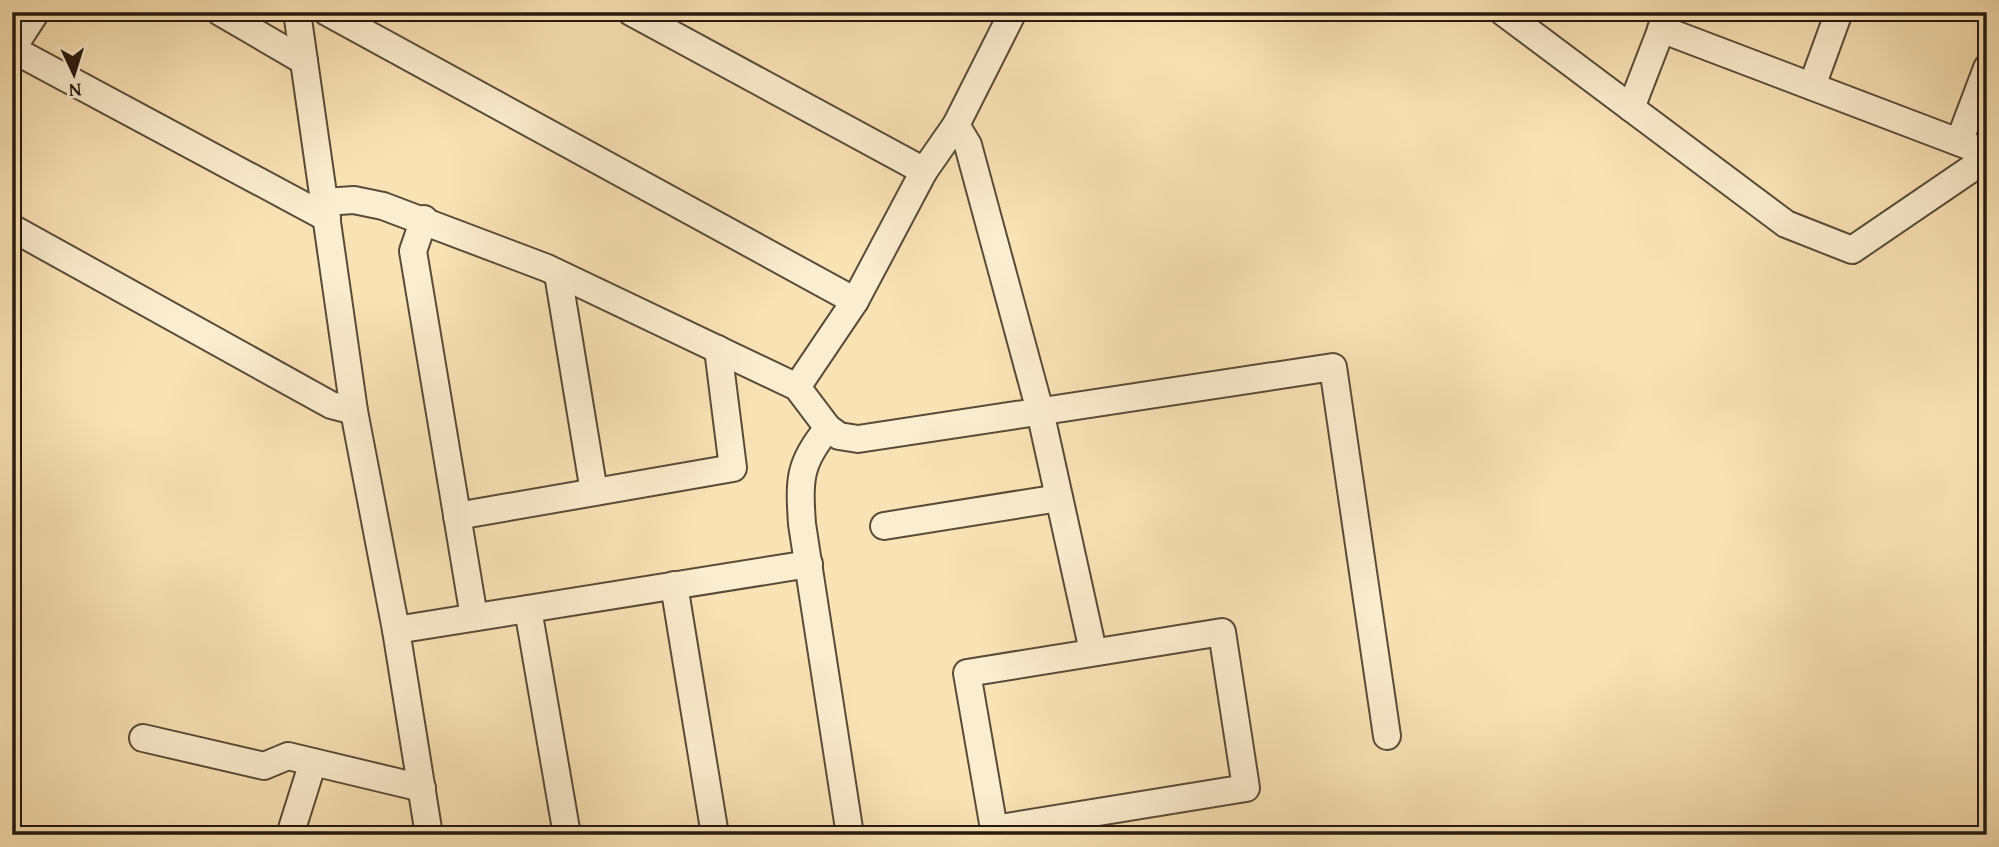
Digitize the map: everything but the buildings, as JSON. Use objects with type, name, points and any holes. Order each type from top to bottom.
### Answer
[{"type":"street","points":[[36,12],[12,49],[325,210],[354,200],[424,219],[558,274],[797,387],[828,428],[839,436],[858,439],[1333,367],[1387,736]]},
{"type":"street","points":[[220,12],[304,61]]},
{"type":"street","points":[[297,12],[354,411],[396,630],[429,835]]},
{"type":"street","points":[[327,12],[855,301]]},
{"type":"street","points":[[631,12],[924,171]]},
{"type":"street","points":[[797,387],[855,301],[924,171],[956,125],[1013,12]]},
{"type":"street","points":[[1503,12],[1631,108],[1786,224],[1852,250],[1987,155],[1812,86],[1664,21],[1631,108]]},
{"type":"street","points":[[1812,86],[1839,12]]},
{"type":"street","points":[[1959,142],[1987,68]]},
{"type":"street","points":[[956,125],[968,145],[1040,411],[1093,651]]},
{"type":"street","points":[[424,219],[414,251],[474,617]]},
{"type":"street","points":[[12,228],[331,405],[354,411]]},
{"type":"street","points":[[558,274],[594,492]]},
{"type":"street","points":[[457,516],[733,468],[718,349]]},
{"type":"street","points":[[828,428],[809,451],[800,490],[850,835]]},
{"type":"street","points":[[884,526],[1059,498]]},
{"type":"street","points":[[396,630],[809,564]]},
{"type":"street","points":[[674,585],[715,835]]},
{"type":"street","points":[[528,609],[567,835]]},
{"type":"street","points":[[1222,632],[1246,788],[994,829],[967,673],[1093,651],[1222,632]]},
{"type":"street","points":[[143,738],[264,766],[288,756],[422,788]]},
{"type":"street","points":[[289,835],[313,762]]}]
